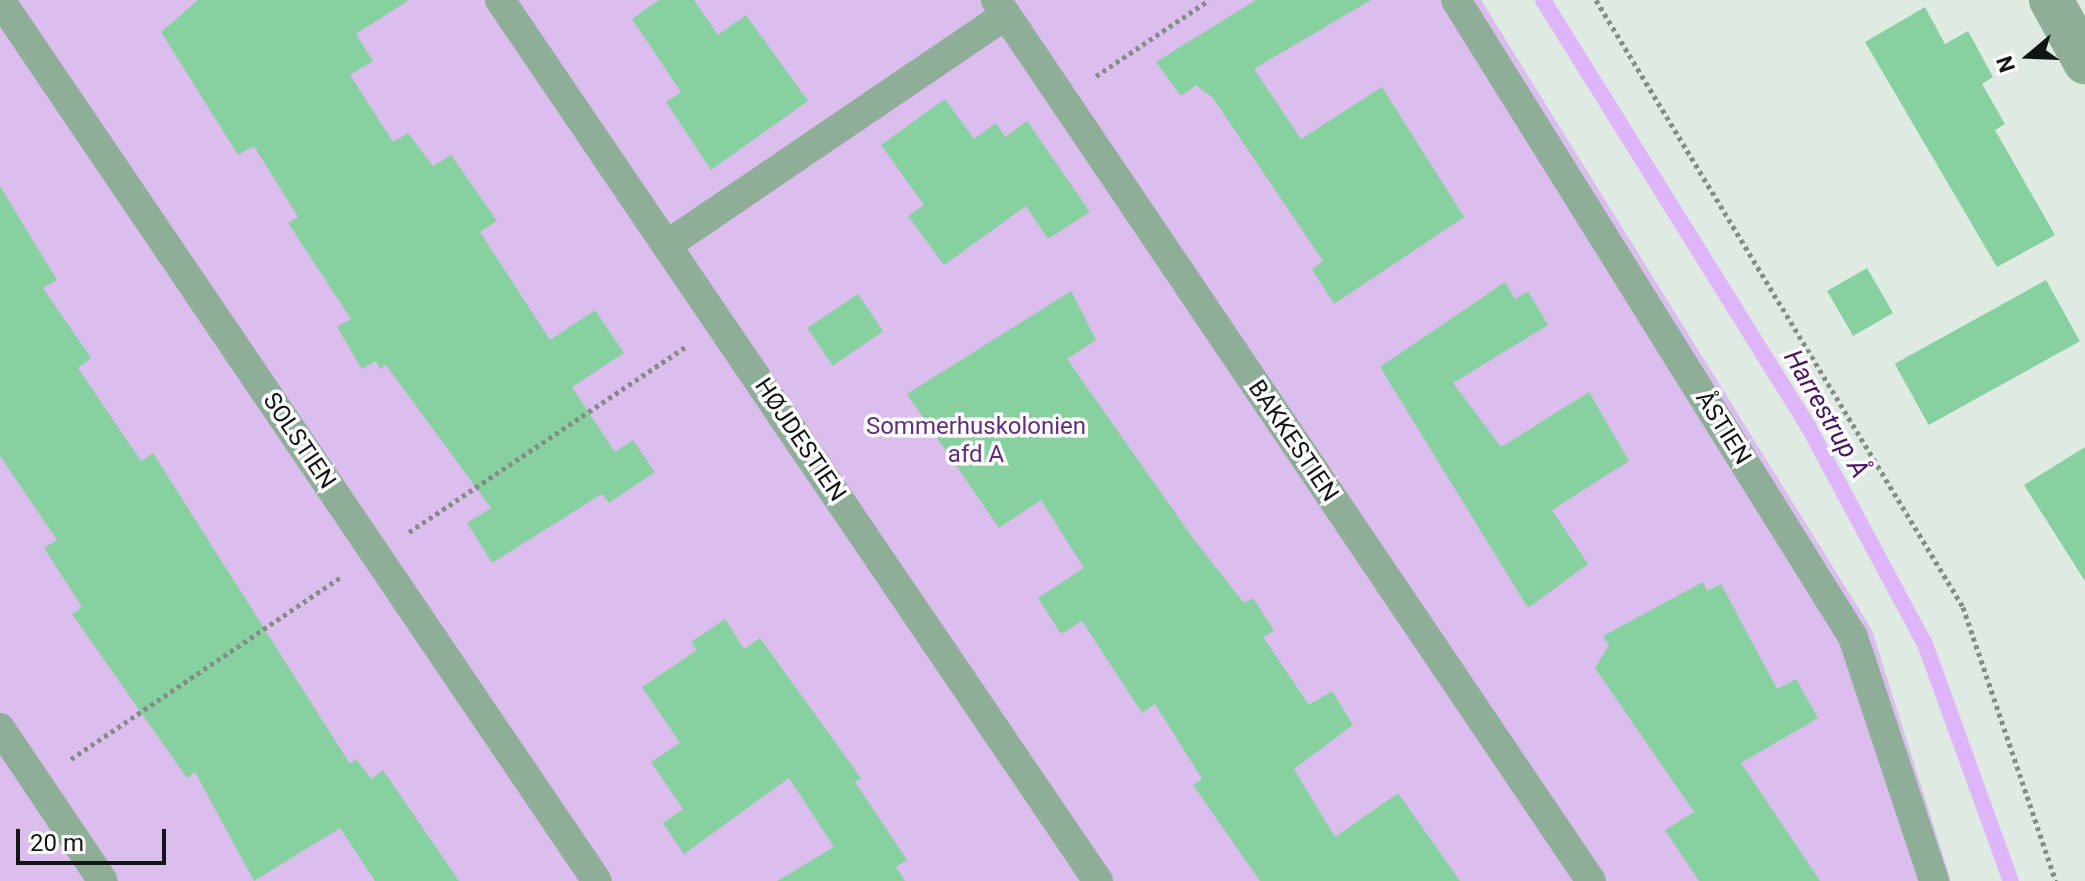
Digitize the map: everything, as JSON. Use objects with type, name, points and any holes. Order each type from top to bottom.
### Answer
[{"type":"street","points":[[2051,0],[2085,62]]},
{"type":"lane","name":"SOLSTIEN","points":[[0,0],[597,881]]},
{"type":"lane","name":"HØJDESTIEN","points":[[500,0],[1098,881]]},
{"type":"lane","name":"ÅSTIEN","points":[[1456,0],[1853,637],[1934,881]]},
{"type":"lane","points":[[667,245],[1001,7]]},
{"type":"lane","name":"BAKKESTIEN","points":[[1001,7],[1591,881]]},
{"type":"lane","points":[[0,728],[103,881]]},
{"type":"path","points":[[1062,99],[1209,0]]},
{"type":"path","points":[[1596,0],[1963,607],[2033,796],[2056,881]]},
{"type":"green space","name":"Sommerhuskolonien afd A","points":[[0,0],[1481,0],[1872,630],[1951,881],[0,881]]},
{"type":"building","points":[[198,0],[409,0],[356,34],[373,61],[350,75],[393,142],[408,133],[433,166],[451,155],[497,221],[480,232],[550,340],[595,310],[624,353],[572,387],[615,452],[633,440],[655,472],[609,503],[602,494],[492,563],[467,523],[491,508],[386,365],[380,369],[376,361],[362,369],[337,327],[351,319],[288,223],[298,217],[254,146],[238,155],[161,32]]},
{"type":"building","points":[[659,0],[694,0],[718,35],[746,15],[808,101],[711,170],[666,102],[681,92],[632,19]]},
{"type":"building","points":[[1256,0],[1371,0],[1254,69],[1301,139],[1382,87],[1464,217],[1334,304],[1312,269],[1323,261],[1213,98],[1196,85],[1181,96],[1156,62]]},
{"type":"building","points":[[1925,7],[1945,44],[1968,31],[1993,77],[1982,84],[2005,124],[1995,130],[2055,235],[1997,267],[1865,42]]},
{"type":"building","points":[[945,99],[974,139],[996,123],[1005,137],[1027,121],[1090,212],[1048,239],[1026,206],[944,265],[908,216],[924,205],[881,145]]},
{"type":"building","points":[[0,186],[57,280],[43,288],[91,358],[78,368],[141,461],[153,453],[350,764],[356,759],[371,779],[383,770],[459,881],[375,881],[340,828],[254,881],[195,772],[187,778],[72,614],[82,607],[44,548],[57,540],[0,456]]},
{"type":"building","points":[[1867,268],[1893,313],[1853,336],[1827,291]]},
{"type":"building","points":[[2046,280],[2080,341],[1929,425],[1895,364]]},
{"type":"building","points":[[1505,282],[1515,299],[1528,291],[1548,325],[1453,383],[1501,447],[1589,392],[1629,461],[1552,510],[1588,564],[1528,608],[1380,367]]},
{"type":"building","points":[[1071,291],[1096,340],[1067,359],[1195,541],[1244,603],[1253,598],[1274,631],[1263,637],[1309,705],[1332,691],[1353,725],[1294,769],[1335,837],[1398,793],[1460,881],[1260,881],[1193,785],[1202,779],[1155,704],[1142,713],[1082,621],[1061,634],[1038,598],[1084,568],[1041,500],[999,528],[907,394]]},
{"type":"building","points":[[858,294],[883,331],[833,365],[807,328]]},
{"type":"building","points":[[2085,447],[2085,581],[2024,485]]},
{"type":"building","points":[[1703,582],[1707,591],[1721,584],[1777,689],[1796,679],[1818,718],[1741,763],[1820,881],[1699,881],[1665,830],[1694,812],[1595,668],[1609,645],[1603,636]]},
{"type":"building","points":[[725,619],[744,649],[760,638],[861,778],[855,782],[907,860],[896,867],[905,881],[777,881],[834,847],[789,778],[684,854],[663,823],[683,809],[651,762],[680,743],[642,687],[697,650],[691,642]]},
{"type":"waterway","name":"Harrestrup Å","points":[[1543,0],[1808,426],[1925,644],[2011,881]]}]
